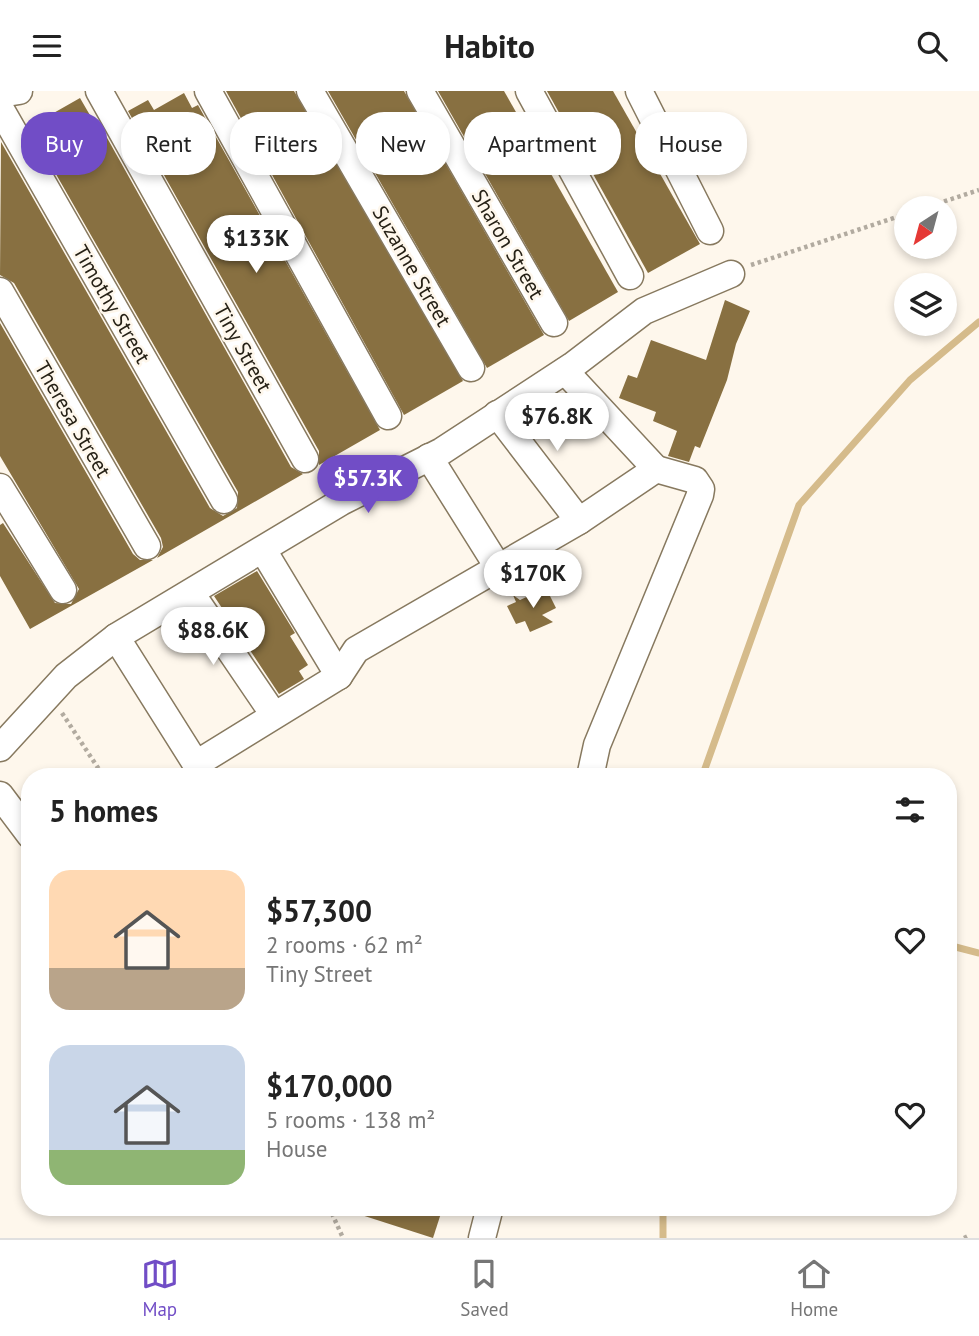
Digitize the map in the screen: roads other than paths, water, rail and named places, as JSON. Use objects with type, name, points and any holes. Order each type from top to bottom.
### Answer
[{"type":"street","points":[[0,94],[19,91]]},
{"type":"street","name":"Tiny Street","points":[[99,91],[305,459]]},
{"type":"street","points":[[208,91],[388,417]]},
{"type":"street","name":"Suzanne Street","points":[[310,91],[471,368]]},
{"type":"street","name":"Sharon Street","points":[[420,91],[554,323]]},
{"type":"street","points":[[529,91],[631,277]]},
{"type":"street","points":[[639,91],[710,231]]},
{"type":"street","name":"Timothy Street","points":[[0,108],[224,500]]},
{"type":"street","points":[[0,748],[66,676],[116,638],[341,502],[429,457],[565,371],[644,311],[731,274]]},
{"type":"street","name":"Theresa Street","points":[[0,291],[147,546]]},
{"type":"street","points":[[565,371],[656,469],[695,480],[701,489],[597,745],[592,768]]},
{"type":"street","points":[[497,414],[579,521]]},
{"type":"street","points":[[429,457],[498,567]]},
{"type":"street","points":[[116,638],[196,764],[339,675],[356,650],[579,521],[656,469]]},
{"type":"street","points":[[0,487],[63,590]]},
{"type":"street","points":[[263,550],[339,675]]},
{"type":"street","points":[[191,593],[274,715]]},
{"type":"street","points":[[0,795],[21,823]]},
{"type":"street","points":[[482,1238],[488,1216]]},
{"type":"waterway","points":[[705,768],[799,505],[910,380],[979,322]]},
{"type":"waterway","points":[[957,947],[979,953]]},
{"type":"waterway","points":[[663,1216],[663,1238]]}]
